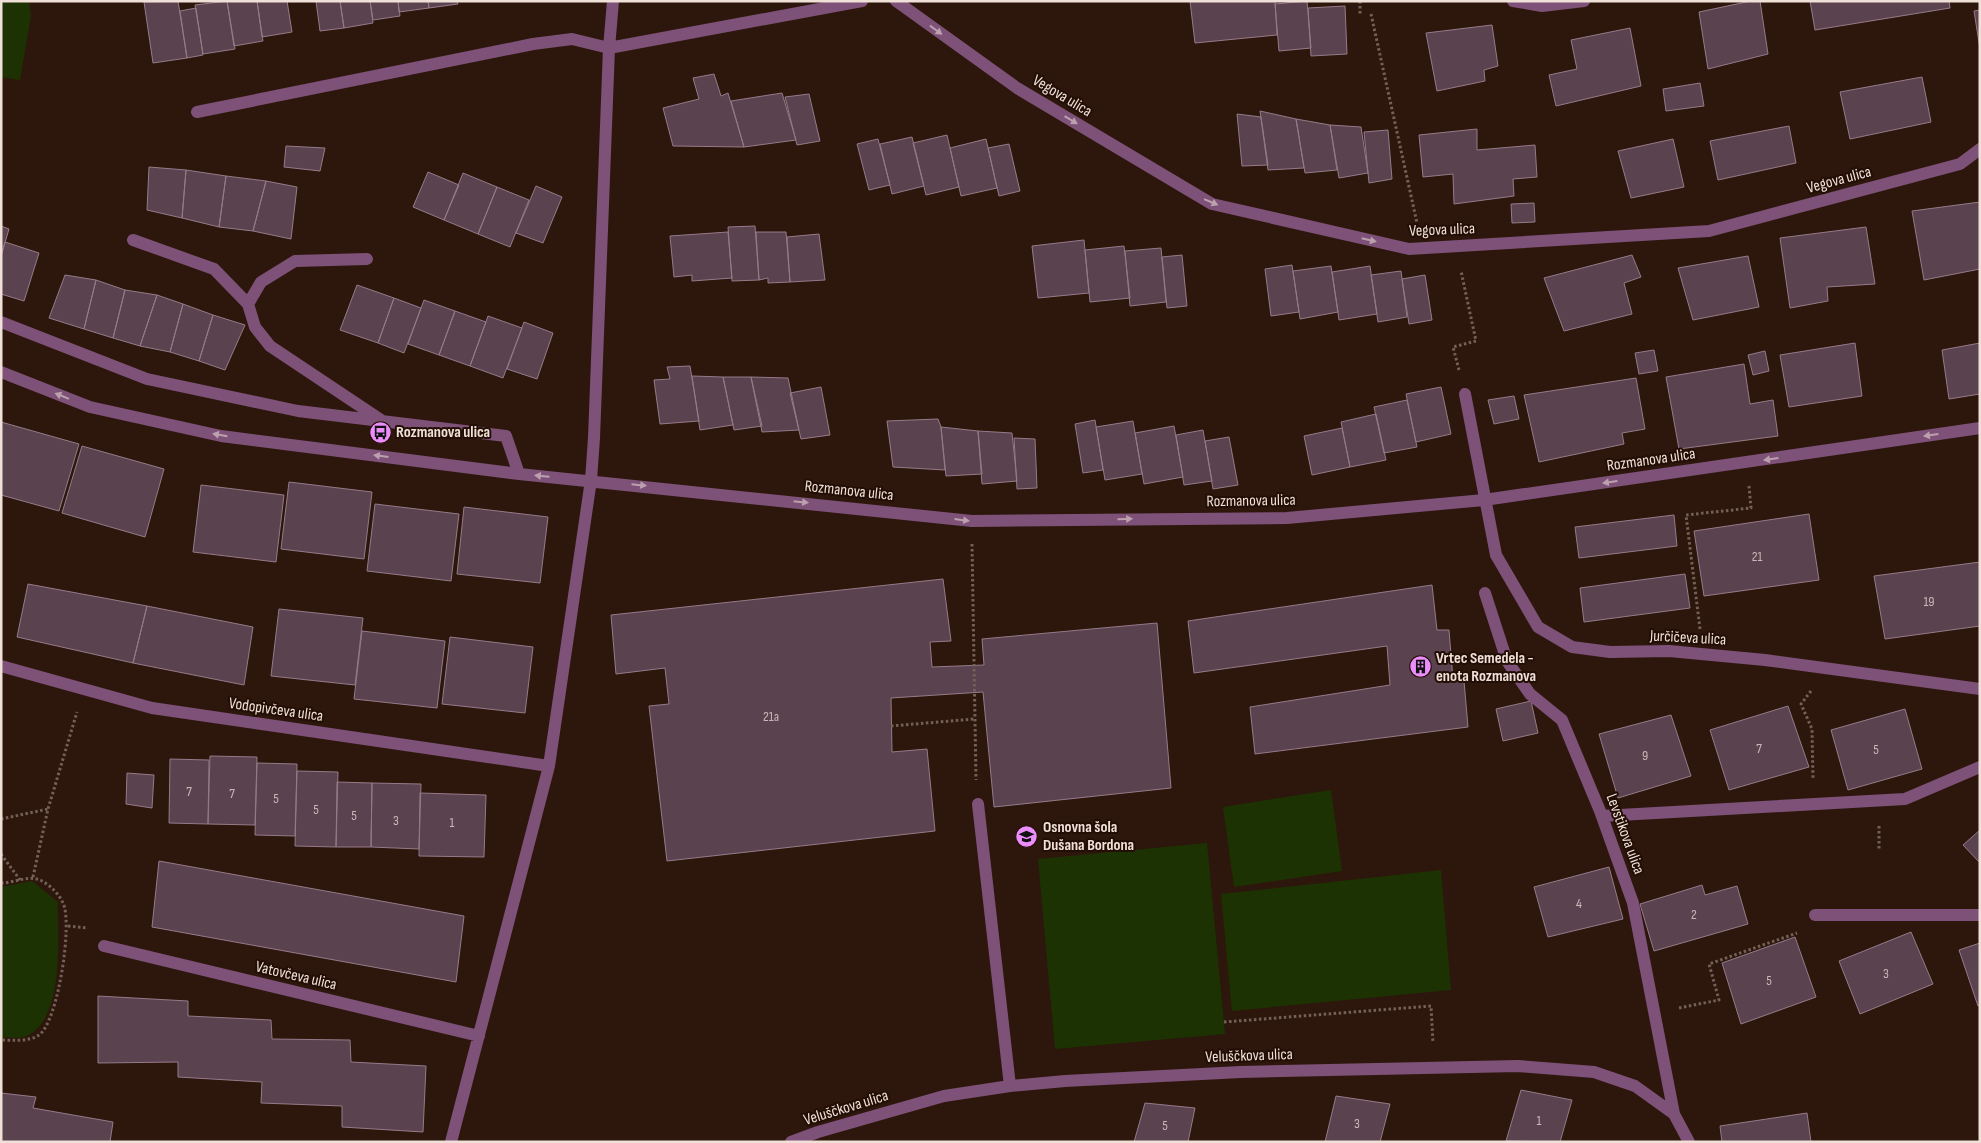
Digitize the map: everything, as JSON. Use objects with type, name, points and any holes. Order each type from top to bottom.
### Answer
[{"type":"street","points":[[451,1142],[549,766],[590,480],[609,48],[613,1]]},
{"type":"street","points":[[197,112],[533,44],[572,39],[609,48],[862,1]]},
{"type":"street","name":"Vegova ulica","points":[[896,1],[1017,88],[1212,204],[1409,249],[1709,231],[1960,164],[1980,148]]},
{"type":"street","points":[[1513,1],[1542,6],[1584,1]]},
{"type":"street","points":[[133,240],[214,270],[248,304],[254,327],[270,346],[384,421]]},
{"type":"street","points":[[248,304],[261,282],[295,261],[367,259]]},
{"type":"street","points":[[1,322],[147,379],[298,411],[506,436],[519,474]]},
{"type":"street","name":"Rozmanova ulica","points":[[1,372],[90,407],[221,436],[519,474],[972,521],[1287,518],[1484,500],[1980,428]]},
{"type":"street","name":"Jurčičeva ulica","points":[[1465,394],[1496,556],[1538,627],[1572,647],[1610,652],[1669,651],[1802,664],[1980,689]]},
{"type":"street","name":"Levstikova ulica","points":[[1484,593],[1507,661],[1530,694],[1562,720],[1602,816],[1633,903],[1674,1114]]},
{"type":"street","name":"Vodopivčeva ulica","points":[[1,666],[152,708],[549,766]]},
{"type":"street","points":[[1602,816],[1905,799],[1980,767]]},
{"type":"street","points":[[978,804],[1010,1086]]},
{"type":"street","points":[[1814,915],[1980,914]]},
{"type":"street","name":"Vatovčeva ulica","points":[[104,946],[479,1036]]},
{"type":"street","name":"Veluščkova ulica","points":[[791,1142],[818,1132],[944,1096],[1010,1086],[1065,1081],[1241,1072],[1435,1066],[1518,1066],[1594,1072],[1635,1086],[1674,1114],[1689,1142]]},
{"type":"path","points":[[1360,1],[1360,15]]},
{"type":"path","points":[[1371,14],[1422,248]]},
{"type":"path","points":[[1455,246],[1476,341],[1453,347],[1465,394]]},
{"type":"path","points":[[1703,654],[1686,515],[1751,508]]},
{"type":"path","points":[[972,521],[974,719],[977,790]]},
{"type":"path","points":[[32,877],[48,809],[83,689]]},
{"type":"path","points":[[1811,691],[1800,704],[1812,729],[1813,804]]},
{"type":"path","points":[[891,726],[974,719]]},
{"type":"path","points":[[1,819],[48,809]]},
{"type":"path","points":[[1,854],[20,881]]},
{"type":"path","points":[[1,883],[20,881],[32,877],[54,890],[64,904],[68,926],[59,990],[50,1019],[40,1035],[28,1039],[1,1040]]},
{"type":"path","points":[[1655,1014],[1719,1000],[1709,964],[1804,930],[1814,915]]},
{"type":"path","points":[[1224,1022],[1431,1006],[1435,1066]]},
{"type":"green space","points":[[1,1],[29,1],[31,16],[20,80],[1,77]]},
{"type":"green space","points":[[1331,790],[1342,871],[1234,887],[1223,807]]},
{"type":"green space","points":[[1207,843],[1225,1034],[1055,1049],[1038,859]]},
{"type":"green space","points":[[1441,870],[1451,990],[1232,1011],[1221,894]]},
{"type":"green space","points":[[32,881],[58,902],[58,956],[53,997],[47,1014],[37,1028],[24,1037],[1,1037],[1,887]]},
{"type":"building","points":[[178,1],[187,58],[153,63],[144,2]]},
{"type":"building","points":[[227,1],[235,49],[203,54],[195,5]]},
{"type":"building","points":[[227,1],[257,1],[263,41],[234,46]]},
{"type":"building","points":[[257,1],[287,1],[292,32],[262,37]]},
{"type":"building","points":[[316,1],[340,1],[344,28],[320,31]]},
{"type":"building","points":[[340,1],[370,1],[373,23],[344,28]]},
{"type":"building","points":[[370,1],[398,1],[400,16],[373,20]]},
{"type":"building","points":[[398,1],[428,1],[429,8],[399,12]]},
{"type":"building","points":[[428,1],[457,1],[458,4],[429,8]]},
{"type":"building","points":[[1190,1],[1275,1],[1277,35],[1195,43]]},
{"type":"building","points":[[1307,1],[1311,48],[1279,51],[1275,4]]},
{"type":"building","points":[[1751,1],[1760,1],[1768,54],[1708,69],[1699,12]]},
{"type":"building","points":[[1810,1],[1949,1],[1950,8],[1815,30]]},
{"type":"building","points":[[1345,6],[1347,54],[1311,56],[1308,8]]},
{"type":"building","points":[[196,8],[203,55],[187,58],[180,11]]},
{"type":"building","points":[[1980,10],[1980,49],[1974,11]]},
{"type":"building","points":[[1492,25],[1498,66],[1484,70],[1485,81],[1437,91],[1426,33]]},
{"type":"building","points":[[1630,28],[1641,86],[1556,106],[1549,75],[1577,69],[1571,40]]},
{"type":"building","points":[[714,74],[721,96],[728,93],[744,147],[673,146],[663,108],[699,99],[693,78]]},
{"type":"building","points":[[1922,77],[1931,122],[1850,139],[1840,92]]},
{"type":"building","points":[[1700,83],[1704,106],[1666,111],[1663,89]]},
{"type":"building","points":[[782,93],[796,140],[744,147],[731,101]]},
{"type":"building","points":[[809,94],[820,141],[797,145],[785,97]]},
{"type":"building","points":[[1260,111],[1296,119],[1304,168],[1268,170]]},
{"type":"building","points":[[1237,114],[1261,117],[1268,165],[1242,166]]},
{"type":"building","points":[[1296,119],[1330,125],[1337,170],[1305,173]]},
{"type":"building","points":[[1330,125],[1361,127],[1368,173],[1339,178]]},
{"type":"building","points":[[1789,126],[1796,163],[1718,180],[1710,141]]},
{"type":"building","points":[[1477,129],[1477,150],[1535,145],[1537,177],[1513,179],[1514,196],[1454,204],[1453,174],[1423,177],[1419,135]]},
{"type":"building","points":[[1388,130],[1392,179],[1369,183],[1364,132]]},
{"type":"building","points":[[947,135],[959,187],[926,195],[913,143]]},
{"type":"building","points":[[912,137],[924,186],[892,194],[880,144]]},
{"type":"building","points":[[878,139],[890,185],[869,190],[857,144]]},
{"type":"building","points":[[986,139],[997,188],[961,196],[950,148]]},
{"type":"building","points":[[1673,139],[1684,187],[1631,198],[1618,151]]},
{"type":"building","points":[[1009,144],[1020,191],[999,196],[988,148]]},
{"type":"building","points":[[286,146],[325,148],[320,171],[284,167]]},
{"type":"building","points":[[149,167],[186,170],[182,218],[147,210]]},
{"type":"building","points":[[186,170],[226,176],[219,227],[182,218]]},
{"type":"building","points":[[428,172],[459,185],[444,220],[413,207]]},
{"type":"building","points":[[463,173],[497,187],[478,234],[444,220]]},
{"type":"building","points":[[226,176],[266,181],[253,231],[219,227]]},
{"type":"building","points":[[266,181],[297,187],[291,239],[253,231]]},
{"type":"building","points":[[536,186],[562,197],[543,243],[516,233]]},
{"type":"building","points":[[497,187],[529,200],[510,247],[478,234]]},
{"type":"building","points":[[1980,202],[1980,269],[1924,280],[1912,211]]},
{"type":"building","points":[[1534,203],[1535,222],[1512,223],[1511,204]]},
{"type":"building","points":[[1,226],[9,229],[1,256]]},
{"type":"building","points":[[755,226],[759,280],[732,281],[728,227]]},
{"type":"building","points":[[1866,227],[1875,284],[1827,287],[1828,301],[1790,308],[1780,238]]},
{"type":"building","points":[[728,232],[732,278],[692,281],[692,275],[674,277],[670,236]]},
{"type":"building","points":[[756,232],[786,232],[790,282],[768,283],[768,278],[759,280]]},
{"type":"building","points":[[819,234],[825,280],[790,282],[787,237]]},
{"type":"building","points":[[1084,240],[1089,293],[1038,298],[1032,246]]},
{"type":"building","points":[[5,242],[39,253],[24,301],[1,294],[1,256]]},
{"type":"building","points":[[1124,246],[1130,298],[1090,302],[1085,250]]},
{"type":"building","points":[[1161,248],[1166,302],[1130,306],[1125,251]]},
{"type":"building","points":[[1182,255],[1187,306],[1167,308],[1162,257]]},
{"type":"building","points":[[1632,255],[1641,277],[1624,283],[1632,314],[1564,331],[1544,278]]},
{"type":"building","points":[[1748,256],[1759,307],[1693,320],[1678,268]]},
{"type":"building","points":[[1292,265],[1299,312],[1271,316],[1265,269]]},
{"type":"building","points":[[1331,266],[1338,312],[1300,319],[1293,271]]},
{"type":"building","points":[[1370,266],[1377,314],[1339,320],[1332,272]]},
{"type":"building","points":[[1401,271],[1407,317],[1378,322],[1371,275]]},
{"type":"building","points":[[65,275],[96,280],[84,329],[49,318]]},
{"type":"building","points":[[1425,275],[1432,320],[1409,324],[1402,279]]},
{"type":"building","points":[[96,280],[125,290],[113,338],[84,329]]},
{"type":"building","points":[[357,285],[394,298],[378,343],[340,330]]},
{"type":"building","points":[[125,290],[157,295],[140,346],[113,338]]},
{"type":"building","points":[[157,295],[183,304],[170,352],[140,346]]},
{"type":"building","points":[[394,298],[421,308],[404,353],[378,343]]},
{"type":"building","points":[[424,300],[455,311],[439,355],[408,344]]},
{"type":"building","points":[[183,304],[213,315],[199,361],[170,352]]},
{"type":"building","points":[[455,311],[486,322],[470,366],[439,355]]},
{"type":"building","points":[[213,315],[245,325],[225,370],[199,361]]},
{"type":"building","points":[[488,316],[522,328],[503,378],[470,366]]},
{"type":"building","points":[[524,322],[553,333],[537,379],[507,369]]},
{"type":"building","points":[[1855,343],[1862,396],[1789,407],[1780,355]]},
{"type":"building","points":[[1980,343],[1980,394],[1949,399],[1942,350]]},
{"type":"building","points":[[1654,350],[1658,371],[1639,374],[1635,353]]},
{"type":"building","points":[[1765,351],[1769,371],[1753,375],[1748,355]]},
{"type":"building","points":[[1744,364],[1750,404],[1773,400],[1778,436],[1679,449],[1666,377]]},
{"type":"building","points":[[690,366],[699,421],[660,424],[654,380],[670,379],[667,367]]},
{"type":"building","points":[[692,376],[723,377],[733,425],[700,430]]},
{"type":"building","points":[[723,377],[751,377],[762,426],[734,430]]},
{"type":"building","points":[[751,377],[788,378],[799,430],[762,432]]},
{"type":"building","points":[[1636,378],[1645,429],[1622,433],[1624,444],[1539,462],[1524,395]]},
{"type":"building","points":[[821,387],[830,435],[801,439],[790,393]]},
{"type":"building","points":[[1441,387],[1451,434],[1416,442],[1406,394]]},
{"type":"building","points":[[1514,396],[1519,419],[1494,424],[1488,400]]},
{"type":"building","points":[[1407,400],[1417,447],[1384,453],[1374,407]]},
{"type":"building","points":[[1376,414],[1386,460],[1350,467],[1341,422]]},
{"type":"building","points":[[938,419],[941,427],[945,470],[893,467],[887,421]]},
{"type":"building","points":[[1095,420],[1103,470],[1083,473],[1075,424]]},
{"type":"building","points":[[1133,421],[1142,474],[1105,480],[1096,427]]},
{"type":"building","points":[[1,422],[79,444],[59,511],[1,495]]},
{"type":"building","points":[[1174,426],[1183,477],[1144,484],[1135,433]]},
{"type":"building","points":[[941,427],[978,431],[982,474],[946,476]]},
{"type":"building","points":[[1342,428],[1350,467],[1312,475],[1304,436]]},
{"type":"building","points":[[1203,430],[1212,481],[1184,485],[1176,435]]},
{"type":"building","points":[[978,431],[1012,433],[1017,481],[982,484]]},
{"type":"building","points":[[1229,437],[1238,485],[1213,489],[1205,441]]},
{"type":"building","points":[[1014,438],[1035,439],[1037,488],[1017,489]]},
{"type":"building","points":[[82,446],[164,469],[145,537],[62,513]]},
{"type":"building","points":[[289,482],[372,492],[364,559],[281,549]]},
{"type":"building","points":[[201,485],[284,495],[276,562],[193,552]]},
{"type":"building","points":[[375,504],[459,514],[451,581],[367,571]]},
{"type":"building","points":[[464,507],[548,517],[540,583],[457,574]]},
{"type":"building","points":[[1809,514],[1819,580],[1704,596],[1694,531]]},
{"type":"building","points":[[1674,515],[1677,546],[1579,558],[1575,527]]},
{"type":"building","points":[[1980,562],[1980,626],[1885,639],[1874,576]]},
{"type":"building","points":[[1685,574],[1690,608],[1584,622],[1580,588]]},
{"type":"building","points":[[943,579],[951,641],[930,642],[932,667],[984,665],[982,639],[1157,623],[1171,788],[994,807],[983,692],[891,698],[892,752],[927,749],[935,831],[667,861],[649,706],[669,704],[665,668],[616,674],[611,615]]},
{"type":"building","points":[[28,584],[147,606],[133,663],[17,637]]},
{"type":"building","name":"Vrtec Semedela - enota Rozmanova","points":[[1432,585],[1437,630],[1449,630],[1453,680],[1464,681],[1468,727],[1255,754],[1250,707],[1390,685],[1387,646],[1194,673],[1188,621]]},
{"type":"building","points":[[147,606],[253,627],[244,685],[133,663]]},
{"type":"building","points":[[279,609],[363,618],[355,685],[271,676]]},
{"type":"building","points":[[362,631],[445,641],[437,708],[354,699]]},
{"type":"building","points":[[450,637],[533,647],[525,713],[442,704]]},
{"type":"building","points":[[1531,701],[1538,733],[1503,741],[1496,709]]},
{"type":"building","points":[[1788,706],[1809,767],[1729,790],[1710,730]]},
{"type":"building","points":[[1905,709],[1922,769],[1848,790],[1831,730]]},
{"type":"building","points":[[1671,715],[1691,776],[1618,798],[1599,734]]},
{"type":"building","points":[[210,756],[257,757],[255,825],[208,824]]},
{"type":"building","points":[[170,759],[209,760],[208,824],[169,823]]},
{"type":"building","points":[[257,763],[297,764],[295,836],[255,835]]},
{"type":"building","points":[[297,771],[338,772],[336,847],[295,846]]},
{"type":"building","points":[[127,773],[154,775],[152,808],[126,804]]},
{"type":"building","points":[[337,782],[372,783],[371,847],[336,847]]},
{"type":"building","points":[[372,783],[421,784],[419,849],[371,847]]},
{"type":"building","points":[[420,793],[486,795],[484,857],[419,856]]},
{"type":"building","points":[[1980,830],[1980,863],[1963,845]]},
{"type":"building","points":[[159,861],[464,916],[456,982],[152,927]]},
{"type":"building","points":[[1609,867],[1623,919],[1548,937],[1534,887]]},
{"type":"building","points":[[1702,885],[1705,895],[1737,886],[1748,924],[1654,951],[1640,904]]},
{"type":"building","points":[[1911,932],[1933,984],[1860,1014],[1839,961]]},
{"type":"building","points":[[1795,937],[1816,997],[1741,1024],[1722,963]]},
{"type":"building","points":[[1980,943],[1980,1005],[1978,1006],[1959,950]]},
{"type":"building","points":[[98,996],[188,1001],[188,1016],[271,1020],[272,1039],[350,1040],[351,1062],[426,1066],[423,1132],[342,1127],[342,1106],[261,1103],[262,1082],[178,1077],[178,1062],[98,1063]]},
{"type":"building","points":[[1521,1090],[1572,1100],[1560,1142],[1506,1141]]},
{"type":"building","points":[[1,1093],[36,1097],[33,1108],[113,1122],[110,1142],[1,1142]]},
{"type":"building","points":[[1336,1096],[1390,1104],[1380,1142],[1325,1142]]},
{"type":"building","points":[[1145,1103],[1195,1108],[1188,1142],[1134,1142]]},
{"type":"building","points":[[1807,1113],[1811,1142],[1722,1142],[1720,1126]]},
{"type":"place","name":"Rozmanova ulica","points":[[380,432]]},
{"type":"place","name":"Vrtec Semedela - enota Rozmanova","points":[[1420,667]]},
{"type":"place","name":"Osnovna šola Dušana Bordona","points":[[1027,836]]}]
